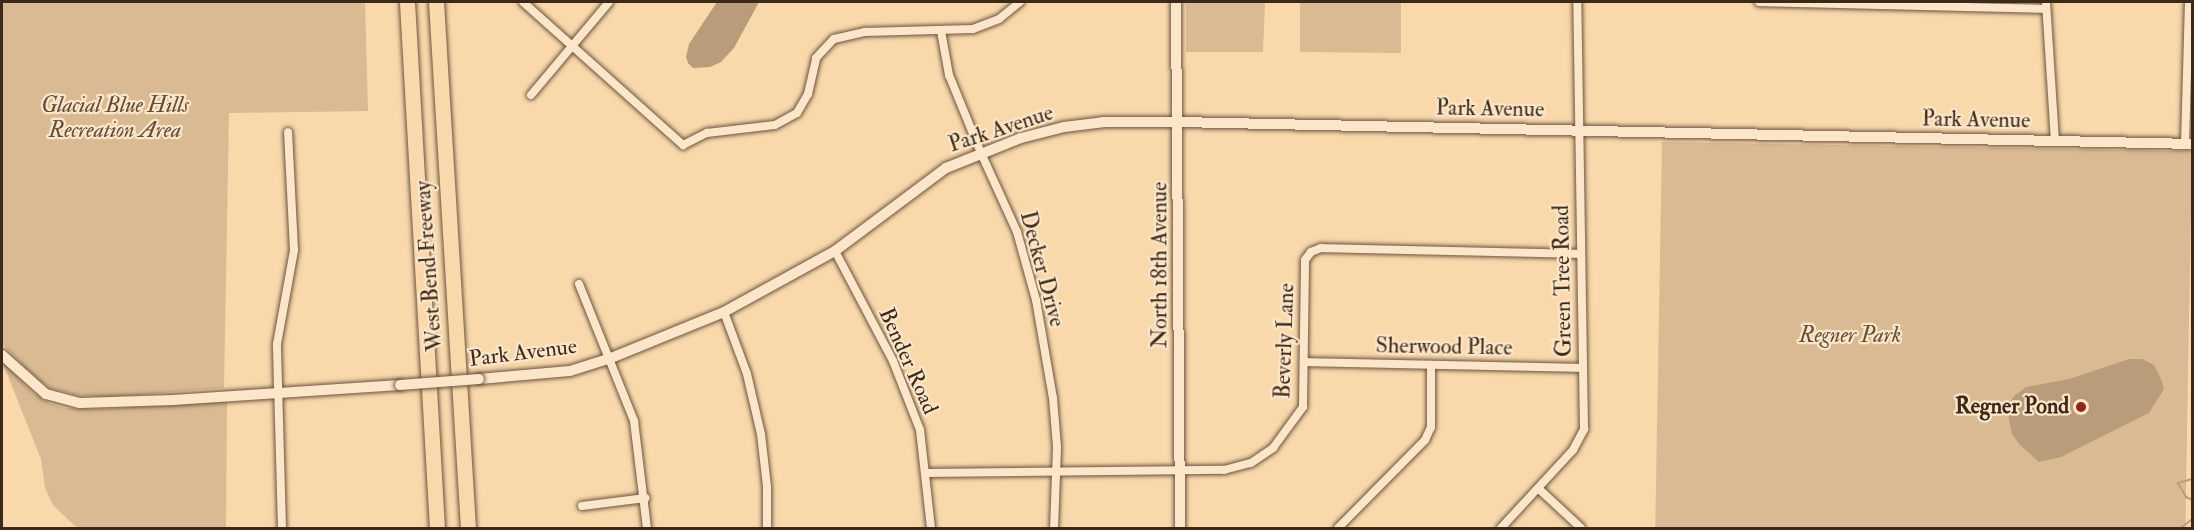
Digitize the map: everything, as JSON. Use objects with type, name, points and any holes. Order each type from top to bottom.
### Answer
[{"type":"highway","name":"West Bend Freeway","points":[[407,2],[437,528]]},
{"type":"highway","name":"West Bend Freeway","points":[[436,2],[468,528]]},
{"type":"street","points":[[523,2],[683,145],[707,133],[775,124],[797,113],[808,94],[816,58],[834,39],[865,32],[973,29],[999,19],[1020,2]]},
{"type":"street","points":[[531,95],[609,2]]},
{"type":"street","name":"North 18th Avenue","points":[[1176,2],[1179,122],[1180,528]]},
{"type":"street","name":"Green Tree Road","points":[[1501,528],[1574,450],[1584,429],[1577,2]]},
{"type":"street","points":[[1759,2],[2046,5],[2055,141]]},
{"type":"street","points":[[2189,2],[2189,144]]},
{"type":"street","name":"Decker Drive","points":[[941,31],[949,75],[1017,232],[1036,300],[1053,398],[1057,447],[1054,528]]},
{"type":"street","name":"Park Avenue","points":[[2,355],[46,394],[80,403],[173,400],[570,371],[610,358],[724,312],[835,251],[946,168],[1021,138],[1064,127],[1102,122],[2189,144]]},
{"type":"street","points":[[282,528],[277,344],[294,250],[288,132]]},
{"type":"street","name":"Beverly Lane","points":[[926,473],[1224,470],[1251,463],[1273,448],[1303,407],[1305,260],[1311,252],[1321,248],[1580,254]]},
{"type":"street","name":"Bender Road","points":[[835,251],[893,361],[920,430],[931,528]]},
{"type":"street","points":[[579,284],[634,421],[647,528]]},
{"type":"street","points":[[724,312],[747,374],[760,434],[767,487],[767,528]]},
{"type":"street","name":"Sherwood Place","points":[[1305,362],[1582,368]]},
{"type":"street","points":[[1338,528],[1425,440],[1431,427],[1431,365]]},
{"type":"street","points":[[1539,489],[1581,528]]},
{"type":"street","points":[[582,506],[645,498]]},
{"type":"green space","name":"Glacial Blue Hills Recreation Area","points":[[2,2],[365,2],[368,111],[229,113],[224,388],[109,397],[77,395],[51,388],[39,381],[2,344]]},
{"type":"green space","points":[[1186,2],[1265,2],[1263,52],[1186,52]]},
{"type":"green space","points":[[1265,2],[1401,2],[1401,53],[1300,52],[1300,3]]},
{"type":"green space","name":"Regner Park","points":[[1662,142],[2192,151],[2185,528],[1655,528]]},
{"type":"green space","points":[[2,361],[33,393],[49,403],[65,408],[100,409],[227,402],[226,528],[81,528],[75,526],[53,505],[45,488],[41,459]]},
{"type":"shaded area","points":[[717,2],[759,2],[734,48],[721,62],[710,67],[693,68],[686,57],[689,44]]},
{"type":"shaded area","name":"Regner Pond","points":[[2129,359],[2142,359],[2154,365],[2161,379],[2164,389],[2149,413],[2061,457],[2039,462],[2019,444],[2012,434],[2008,414],[2010,402],[2014,396],[2026,387],[2069,379]]},
{"type":"waterway","points":[[2192,479],[2178,483],[2186,497],[2192,500]]},
{"type":"waterway","points":[[2181,528],[2192,519]]},
{"type":"place","name":"Regner Pond","points":[[2081,407]]}]
